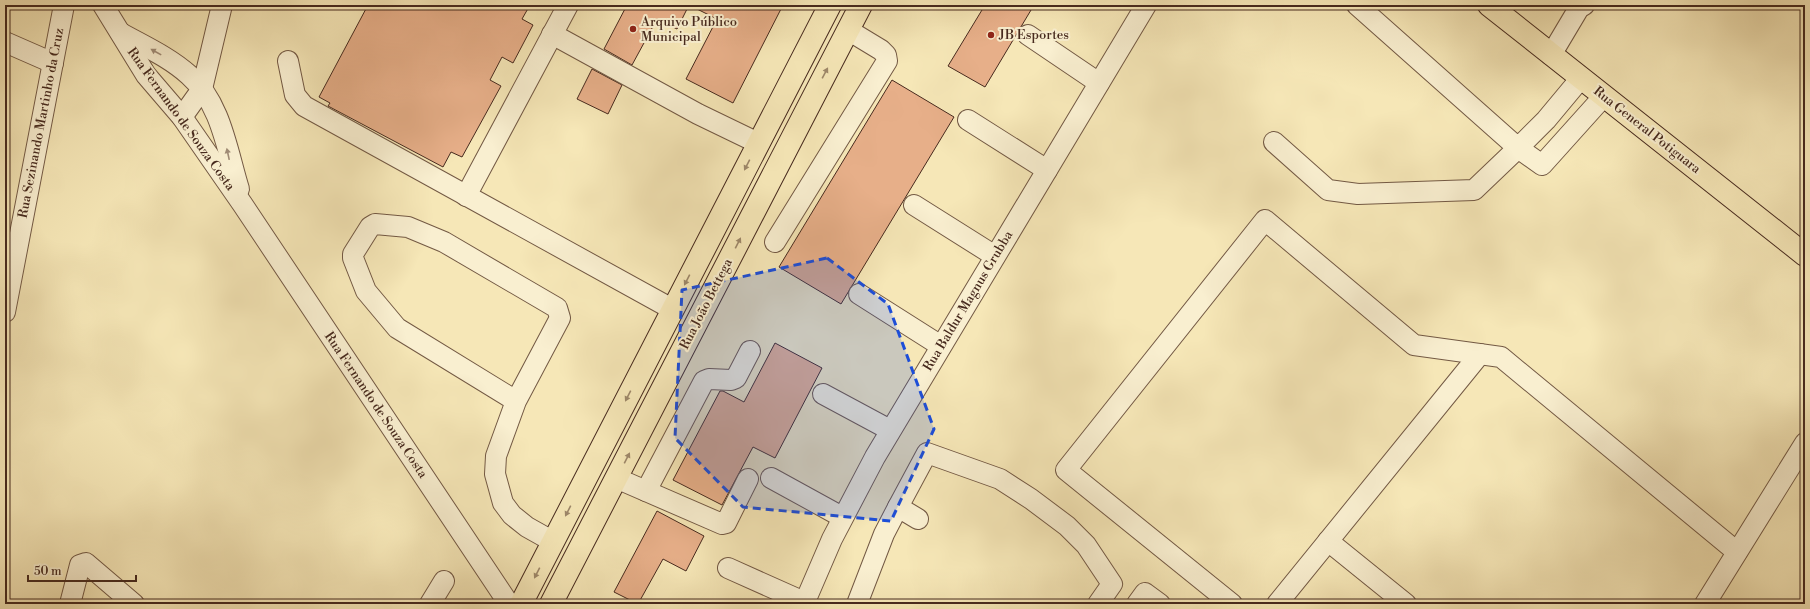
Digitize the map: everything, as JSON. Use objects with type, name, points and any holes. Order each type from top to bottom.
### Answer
[{"type":"main road","name":"Rua João Bettega","points":[[520,604],[830,5]]},
{"type":"main road","name":"Rua João Bettega","points":[[551,604],[861,5]]},
{"type":"main road","name":"Rua General Potiguara","points":[[1489,5],[1805,255]]},
{"type":"main road","points":[[791,80],[815,92]]},
{"type":"main road","points":[[776,109],[801,120]]},
{"type":"main road","points":[[552,541],[576,555]]},
{"type":"street","name":"Rua Sezinando Martinho da Cruz","points":[[5,312],[64,5]]},
{"type":"street","name":"Rua Fernando de Souza Costa","points":[[103,5],[146,75],[182,117],[243,205],[509,604]]},
{"type":"street","points":[[182,117],[202,89],[222,5]]},
{"type":"street","points":[[466,196],[568,5]]},
{"type":"street","name":"Rua Baldur Magnus Grubba","points":[[804,603],[842,517],[890,430],[1146,5]]},
{"type":"street","points":[[1357,5],[1518,148],[1542,165],[1604,96]]},
{"type":"street","points":[[1551,55],[1581,6]]},
{"type":"street","points":[[775,242],[887,61],[886,55],[881,50],[848,30]]},
{"type":"street","name":"Rua Fernando de Souza Costa","points":[[119,32],[177,65],[202,89],[222,128],[243,205]]},
{"type":"street","points":[[552,34],[698,114],[758,144]]},
{"type":"street","points":[[1028,35],[1099,83]]},
{"type":"street","points":[[5,42],[53,62]]},
{"type":"street","points":[[288,61],[295,95],[304,106],[672,309]]},
{"type":"street","points":[[1274,142],[1328,190],[1358,194],[1474,190],[1546,120],[1581,78]]},
{"type":"street","points":[[968,120],[1047,170]]},
{"type":"street","points":[[914,205],[995,256]]},
{"type":"street","points":[[1232,604],[1066,470],[1265,220],[1414,345],[1501,357],[1737,552]]},
{"type":"street","points":[[516,401],[397,328],[366,291],[353,258],[353,254],[370,227],[375,224],[408,227],[444,242],[557,308],[560,318],[516,401],[496,456],[495,474],[498,490],[503,503],[512,514],[527,527],[552,541]]},
{"type":"street","points":[[859,294],[941,346]]},
{"type":"street","points":[[646,491],[704,381],[709,379],[731,380],[736,378],[750,351]]},
{"type":"street","points":[[1277,604],[1480,354]]},
{"type":"street","points":[[823,394],[890,430]]},
{"type":"street","points":[[1705,604],[1805,442]]},
{"type":"street","points":[[857,604],[884,534],[927,453],[1000,479],[1047,511],[1086,544],[1112,584],[1098,604]]},
{"type":"street","points":[[616,478],[722,524],[726,523],[748,479]]},
{"type":"street","points":[[771,478],[842,517]]},
{"type":"street","points":[[898,507],[918,519]]},
{"type":"street","points":[[1328,541],[1406,604]]},
{"type":"street","points":[[70,604],[80,565],[86,563],[134,604]]},
{"type":"street","points":[[728,568],[804,603]]},
{"type":"street","points":[[430,604],[444,582]]},
{"type":"street","points":[[1137,604],[1145,594],[1160,604]]},
{"type":"highlighted area","points":[[827,258],[888,304],[934,429],[891,521],[743,507],[675,438],[682,290]]},
{"type":"building","points":[[368,5],[530,5],[522,19],[533,25],[513,63],[502,57],[490,80],[501,86],[462,157],[451,152],[443,167],[328,106],[330,103],[319,97]]},
{"type":"building","name":"Arquivo Público Municipal","points":[[627,5],[689,5],[677,29],[657,19],[632,65],[604,49]]},
{"type":"building","points":[[689,5],[783,5],[733,103],[686,79],[717,19]]},
{"type":"building","name":"JB Esportes","points":[[985,5],[1034,5],[985,87],[948,66]]},
{"type":"building","points":[[592,69],[622,85],[608,114],[577,99]]},
{"type":"building","points":[[892,80],[954,117],[841,304],[779,267]]},
{"type":"building","points":[[775,343],[822,368],[775,458],[753,447],[722,505],[673,480],[720,391],[723,391],[744,402]]},
{"type":"building","points":[[657,511],[704,536],[686,571],[663,559],[638,604],[614,592]]},
{"type":"place","name":"Arquivo Público Municipal","points":[[633,29]]},
{"type":"place","name":"JB Esportes","points":[[991,35]]}]
